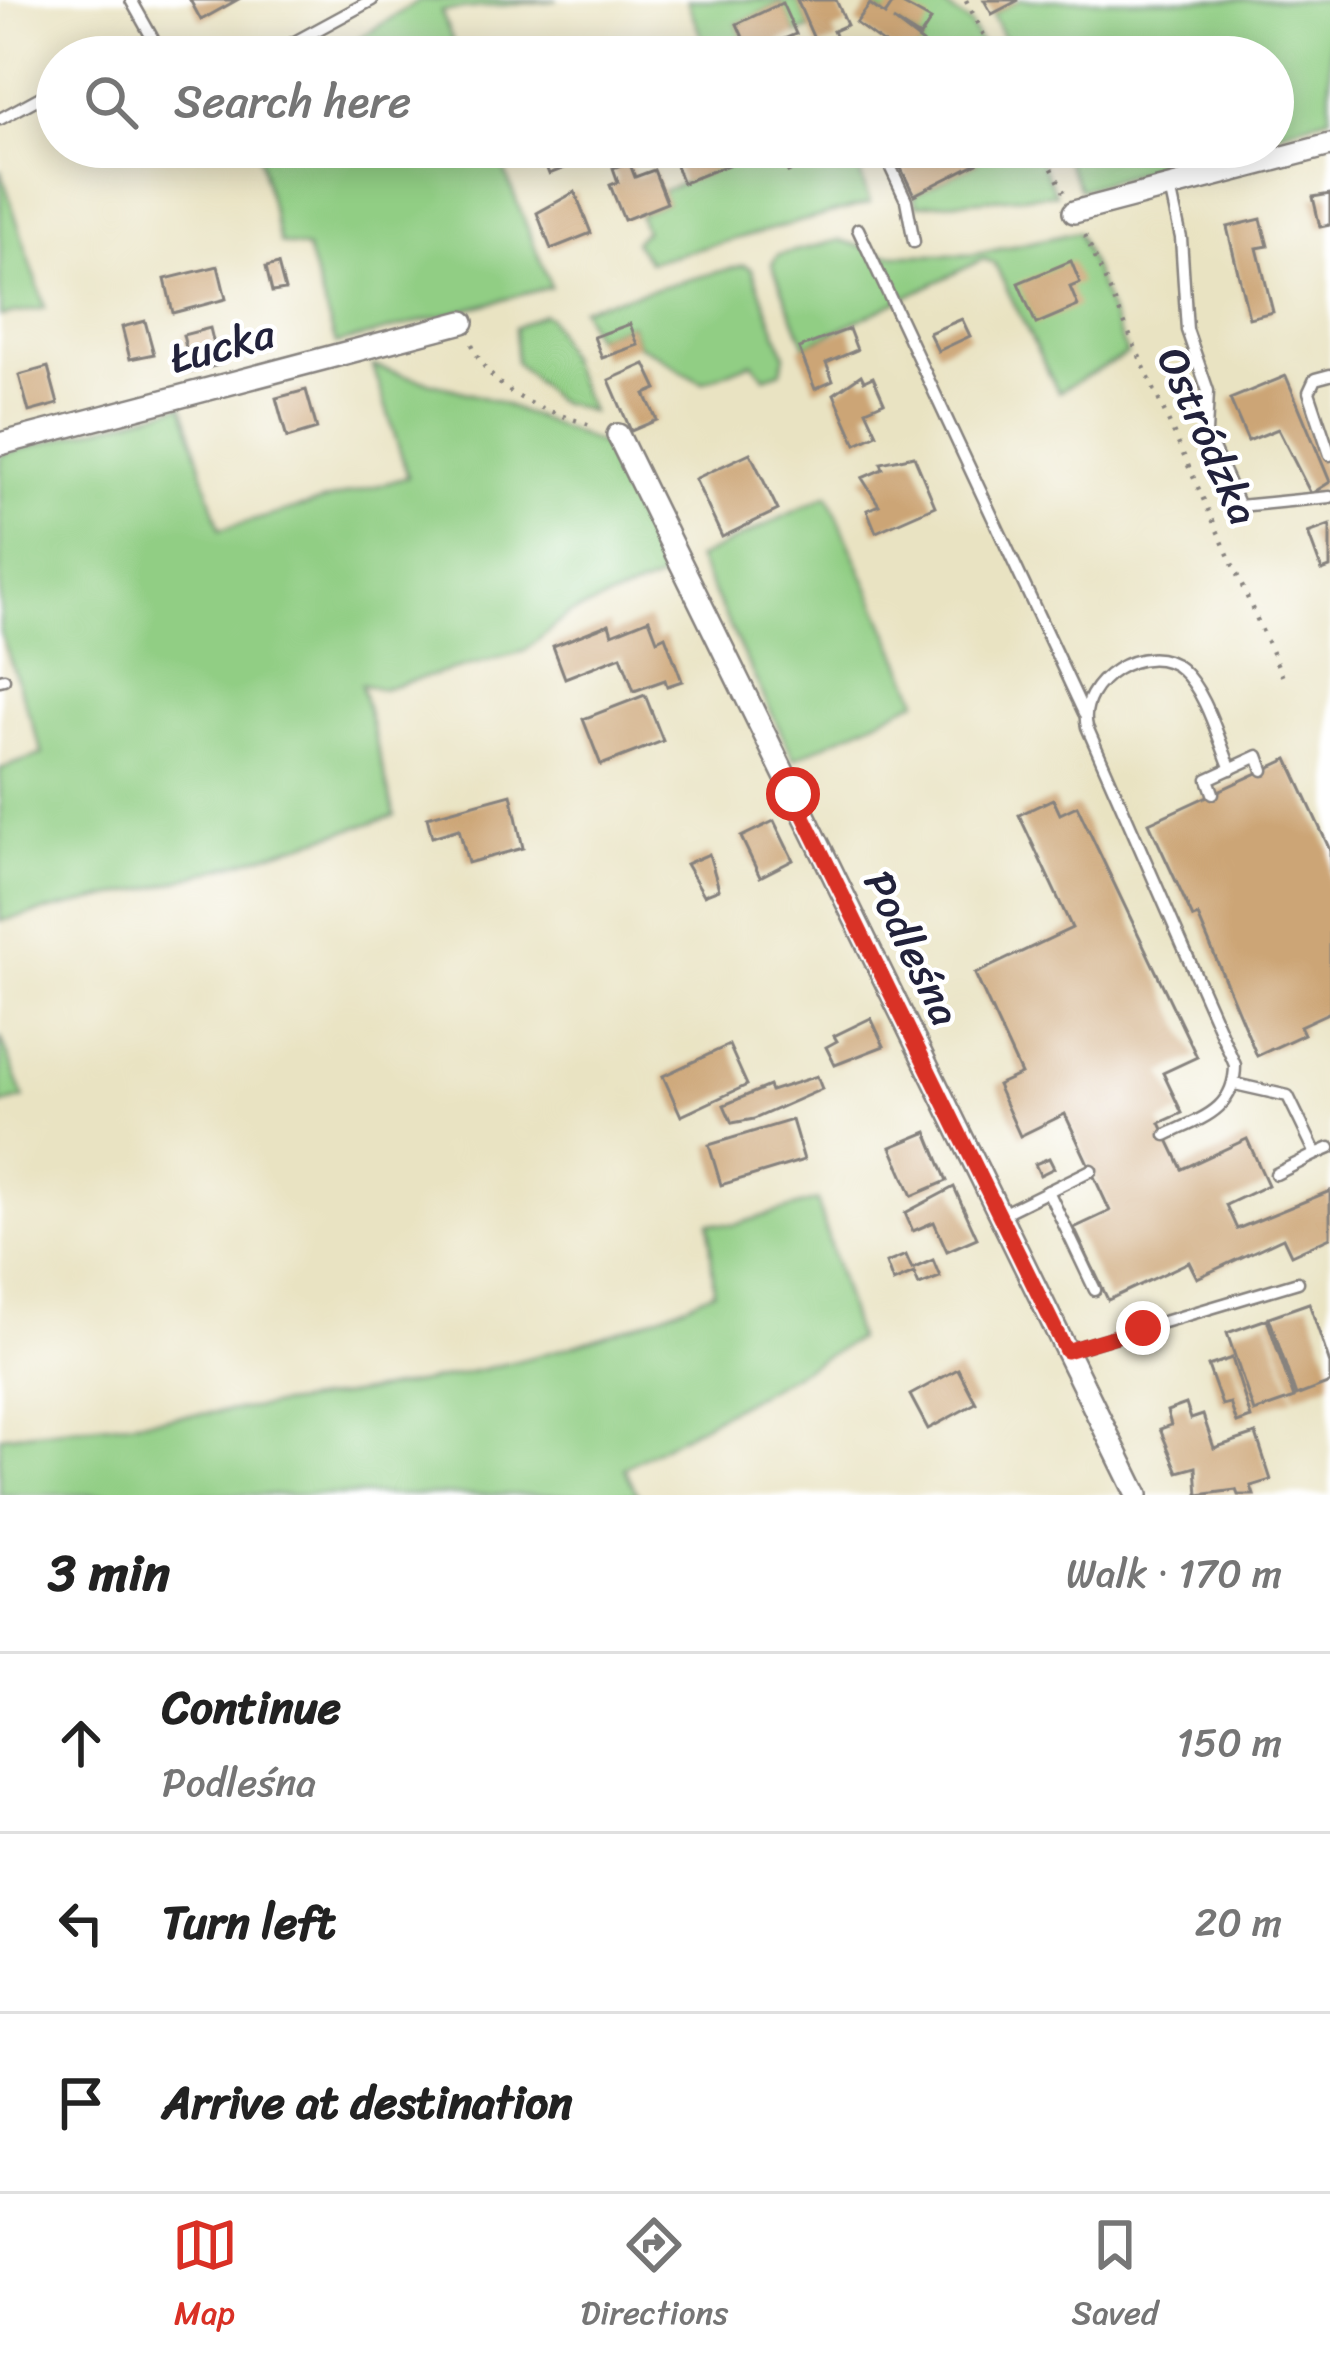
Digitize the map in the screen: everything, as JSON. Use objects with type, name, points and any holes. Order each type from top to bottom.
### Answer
[{"type":"street","points":[[1294,155],[1330,145]]},
{"type":"street","points":[[1074,212],[1244,168]]},
{"type":"street","name":"Łucka","points":[[0,444],[463,322]]},
{"type":"street","name":"Podleśna","points":[[618,435],[1137,1495]]},
{"type":"lane","points":[[131,0],[151,36]]},
{"type":"lane","points":[[306,36],[372,0]]},
{"type":"lane","points":[[0,119],[36,99]]},
{"type":"lane","points":[[891,168],[906,200],[914,242]]},
{"type":"lane","points":[[1170,188],[1180,238],[1187,330],[1208,391],[1206,433],[1239,506],[1330,497]]},
{"type":"lane","points":[[858,230],[1084,713],[1231,1047],[1235,1084],[1217,1111],[1166,1135]]},
{"type":"lane","points":[[1330,375],[1316,379],[1309,392],[1330,455]]},
{"type":"lane","points":[[1084,713],[1088,699],[1108,676],[1158,657],[1191,680],[1232,768],[1246,778]]},
{"type":"lane","points":[[1213,794],[1208,779],[1258,756],[1263,770]]},
{"type":"lane","points":[[1230,786],[1232,768]]},
{"type":"lane","points":[[1235,1084],[1288,1096],[1316,1154]]},
{"type":"lane","points":[[1276,1174],[1330,1148]]},
{"type":"lane","points":[[1000,1215],[1091,1171]]},
{"type":"lane","points":[[1048,1191],[1095,1290]]},
{"type":"lane","points":[[1066,1351],[1298,1282]]},
{"type":"path","points":[[966,0],[984,36]]},
{"type":"path","name":"Ostródzka","points":[[1074,212],[1286,684]]},
{"type":"path","points":[[463,322],[494,384],[531,405],[618,435]]},
{"type":"green space","points":[[420,0],[558,0],[441,11],[451,36],[363,36]]},
{"type":"green space","points":[[687,0],[797,0],[810,29],[796,34],[781,3],[737,24],[742,36],[701,36]]},
{"type":"green space","points":[[936,0],[970,24],[976,36],[915,36],[870,4]]},
{"type":"green space","points":[[1019,0],[1330,0],[1330,116],[1294,127],[1294,36],[1003,36],[992,14]]},
{"type":"green space","points":[[0,168],[45,308],[0,316]]},
{"type":"green space","points":[[262,168],[503,168],[551,287],[336,344],[307,249],[280,243]]},
{"type":"green space","points":[[720,168],[787,168],[789,172],[858,168],[870,203],[649,262],[634,242],[645,231],[639,214],[666,203],[662,191]]},
{"type":"green space","points":[[967,168],[1043,168],[1056,194],[917,205],[914,195]]},
{"type":"green space","points":[[1070,168],[1153,168],[1080,189]]},
{"type":"green space","points":[[1078,232],[1127,354],[1058,392],[994,263],[984,259],[805,346],[772,264],[778,255],[840,240],[887,255],[972,255]]},
{"type":"green space","points":[[744,265],[752,269],[785,355],[781,371],[765,377],[752,362],[703,382],[638,345],[630,324],[594,337],[581,308]]},
{"type":"green space","points":[[543,314],[549,318],[591,412],[554,400],[516,362],[515,328]]},
{"type":"green space","points":[[373,366],[495,401],[609,447],[674,574],[567,615],[525,651],[381,689],[361,684],[395,816],[161,886],[0,921],[0,769],[43,754],[0,632],[0,455],[183,405],[220,530],[408,477]]},
{"type":"green space","points":[[828,495],[918,700],[794,759],[697,559]]},
{"type":"green space","points":[[0,1035],[24,1098],[0,1105]]},
{"type":"green space","points":[[817,1200],[857,1339],[624,1468],[638,1495],[0,1495],[0,1436],[365,1392],[457,1375],[633,1326],[714,1291],[709,1223],[734,1225]]},
{"type":"building","points":[[190,0],[237,0],[201,20]]},
{"type":"building","points":[[797,0],[836,0],[847,25],[833,31],[835,36],[813,36]]},
{"type":"building","points":[[895,0],[931,20],[921,36],[893,20],[914,36],[874,36],[856,23],[870,4],[885,15]]},
{"type":"building","points":[[984,0],[1019,0],[992,14]]},
{"type":"building","points":[[782,3],[796,34],[742,36],[737,24]]},
{"type":"building","points":[[613,168],[631,168],[635,177],[654,170],[667,203],[624,220],[610,185],[618,182]]},
{"type":"building","points":[[677,168],[720,168],[683,183]]},
{"type":"building","points":[[901,168],[967,168],[914,195]]},
{"type":"building","points":[[575,192],[591,233],[551,249],[537,213]]},
{"type":"building","points":[[1330,194],[1330,225],[1320,227],[1313,197]]},
{"type":"building","points":[[1261,219],[1268,246],[1257,248],[1273,312],[1249,318],[1227,227]]},
{"type":"building","points":[[1071,261],[1080,283],[1070,287],[1078,306],[1036,324],[1018,283]]},
{"type":"building","points":[[278,264],[285,290],[272,292],[266,267]]},
{"type":"building","points":[[218,266],[226,299],[173,313],[165,279]]},
{"type":"building","points":[[962,319],[970,336],[938,351],[929,333]]},
{"type":"building","points":[[145,321],[154,354],[130,359],[122,327]]},
{"type":"building","points":[[630,324],[638,345],[602,358],[594,337]]},
{"type":"building","points":[[210,328],[219,365],[192,372],[183,335]]},
{"type":"building","points":[[849,329],[857,350],[826,363],[833,381],[815,389],[799,348]]},
{"type":"building","points":[[645,364],[657,389],[645,394],[657,420],[631,431],[609,380]]},
{"type":"building","points":[[48,367],[58,404],[29,412],[19,375]]},
{"type":"building","points":[[861,375],[864,381],[873,377],[884,402],[866,410],[877,434],[856,444],[834,394]]},
{"type":"building","points":[[1286,376],[1330,482],[1311,494],[1278,429],[1248,441],[1230,399]]},
{"type":"building","points":[[306,390],[317,429],[287,438],[276,398]]},
{"type":"building","points":[[750,453],[778,510],[722,537],[695,479]]},
{"type":"building","points":[[914,456],[935,506],[876,532],[867,510],[879,505],[862,478],[883,469],[881,463]]},
{"type":"building","points":[[1330,525],[1330,568],[1322,571],[1308,533]]},
{"type":"building","points":[[649,619],[657,640],[665,636],[682,681],[667,686],[665,680],[634,691],[621,656],[565,678],[553,646],[609,624],[612,634]]},
{"type":"building","points":[[645,695],[663,741],[601,765],[583,719]]},
{"type":"building","points":[[1288,759],[1330,850],[1330,1012],[1300,1026],[1304,1034],[1257,1056],[1198,916],[1193,918],[1149,823]]},
{"type":"building","points":[[511,794],[523,848],[468,863],[459,829],[432,837],[427,817]]},
{"type":"building","points":[[1053,799],[1060,814],[1077,806],[1197,1057],[1163,1073],[1182,1113],[1160,1123],[1182,1169],[1247,1139],[1268,1185],[1226,1205],[1237,1229],[1330,1191],[1330,1237],[1291,1255],[1283,1238],[1197,1278],[1189,1262],[1108,1300],[1074,1228],[1110,1211],[1065,1114],[1020,1136],[997,1085],[1021,1074],[975,974],[1072,928],[1019,815]]},
{"type":"building","points":[[774,821],[793,860],[760,877],[741,837]]},
{"type":"building","points":[[709,854],[719,889],[704,895],[686,864]]},
{"type":"building","points":[[871,1018],[884,1046],[835,1065],[826,1047],[837,1041],[834,1036]]},
{"type":"building","points":[[729,1045],[747,1085],[681,1116],[663,1076]]},
{"type":"building","points":[[817,1076],[822,1089],[754,1119],[732,1123],[724,1105],[769,1086],[771,1091]]},
{"type":"building","points":[[792,1120],[804,1160],[721,1185],[709,1145]]},
{"type":"building","points":[[927,1132],[947,1181],[912,1196],[891,1147]]},
{"type":"building","points":[[1049,1158],[1054,1168],[1040,1175],[1035,1164]]},
{"type":"building","points":[[954,1187],[977,1238],[947,1251],[934,1222],[913,1231],[905,1213]]},
{"type":"building","points":[[906,1255],[912,1269],[933,1260],[940,1277],[919,1285],[914,1273],[893,1282],[886,1263]]},
{"type":"building","points":[[1309,1303],[1330,1364],[1330,1383],[1296,1396],[1269,1317]]},
{"type":"building","points":[[1267,1319],[1294,1398],[1254,1412],[1227,1333]]},
{"type":"building","points":[[1232,1358],[1251,1418],[1237,1423],[1230,1403],[1222,1405],[1208,1366]]},
{"type":"building","points":[[958,1369],[976,1403],[928,1429],[910,1395]]},
{"type":"building","points":[[1186,1404],[1191,1419],[1203,1415],[1214,1448],[1256,1434],[1271,1480],[1251,1486],[1254,1495],[1238,1495],[1236,1490],[1198,1495],[1196,1467],[1178,1472],[1160,1429],[1171,1425],[1167,1411]]},
{"type":"route","points":[[793,794],[1066,1351],[1143,1328]]}]
